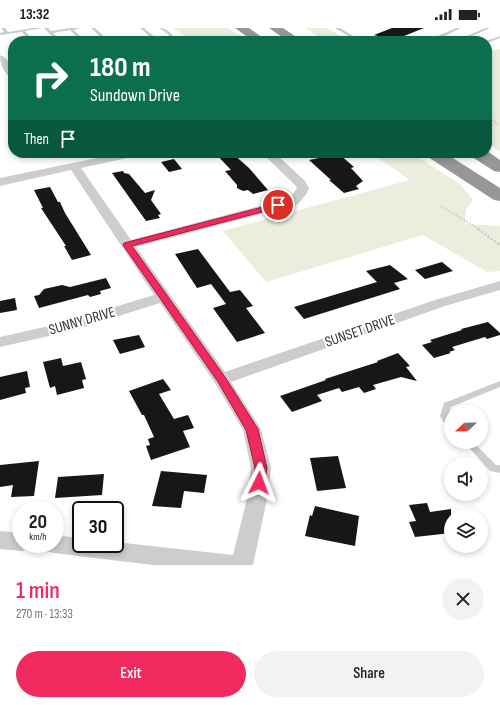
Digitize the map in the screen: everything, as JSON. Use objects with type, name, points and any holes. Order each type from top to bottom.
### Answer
[{"type":"highway","points":[[241,28],[253,36]]},
{"type":"highway","points":[[275,28],[288,36]]},
{"type":"highway","points":[[296,28],[304,36]]},
{"type":"highway","points":[[442,158],[500,196]]},
{"type":"highway","points":[[486,158],[500,167]]},
{"type":"street","points":[[0,58],[8,67]]},
{"type":"street","points":[[0,182],[113,158]]},
{"type":"street","points":[[127,245],[294,201],[301,193],[303,188],[301,184],[273,158]]},
{"type":"street","points":[[74,166],[127,245],[221,379],[252,429],[261,468],[258,499],[242,565]]},
{"type":"street","name":"SUNSET DRIVE","points":[[221,379],[440,303],[500,285]]},
{"type":"street","name":"SUNNY DRIVE","points":[[0,342],[65,327],[163,297]]},
{"type":"street","points":[[0,540],[12,541]]},
{"type":"street","points":[[64,545],[234,565]]},
{"type":"lane","points":[[3,28],[7,33]]},
{"type":"lane","points":[[0,34],[41,28]]},
{"type":"lane","points":[[46,28],[55,36]]},
{"type":"lane","points":[[51,32],[78,28]]},
{"type":"lane","points":[[93,28],[102,36]]},
{"type":"lane","points":[[142,28],[151,36]]},
{"type":"lane","points":[[161,28],[170,36]]},
{"type":"lane","points":[[337,28],[351,36]]},
{"type":"lane","points":[[441,36],[459,28]]},
{"type":"lane","points":[[470,36],[488,28]]},
{"type":"lane","points":[[71,29],[78,36]]},
{"type":"lane","points":[[23,31],[28,36]]},
{"type":"lane","points":[[447,405],[500,384]]},
{"type":"lane","points":[[475,449],[493,468],[500,469]]},
{"type":"path","points":[[441,206],[466,220],[500,246]]},
{"type":"green space","points":[[173,28],[228,28],[242,36],[184,36]]},
{"type":"green space","points":[[306,28],[327,28],[341,36],[318,36]]},
{"type":"green space","points":[[500,49],[500,152],[492,146],[492,51]]},
{"type":"green space","points":[[378,158],[420,158],[461,185],[473,200],[466,210],[465,224],[500,226],[500,271],[487,272],[423,235],[266,282],[223,231],[410,180]]},
{"type":"building","points":[[392,28],[424,28],[404,36],[374,35]]},
{"type":"building","points":[[220,158],[238,158],[249,168],[268,190],[253,194],[248,190],[243,191],[237,188],[237,185],[225,171],[231,170]]},
{"type":"building","points":[[319,158],[344,158],[354,167],[351,168],[363,181],[356,186],[359,189],[344,193],[309,160]]},
{"type":"building","points":[[174,159],[182,169],[169,172],[161,162]]},
{"type":"building","points":[[123,171],[124,173],[129,174],[145,193],[155,190],[151,200],[161,214],[158,215],[160,218],[146,221],[112,173]]},
{"type":"building","points":[[50,187],[91,255],[72,260],[64,246],[66,246],[41,208],[43,208],[34,190]]},
{"type":"building","points":[[198,249],[230,292],[240,290],[253,306],[246,308],[265,333],[237,342],[213,308],[226,304],[211,284],[197,288],[175,254]]},
{"type":"building","points":[[442,262],[453,271],[425,279],[415,270]]},
{"type":"building","points":[[390,265],[408,279],[394,283],[400,289],[304,319],[294,307],[377,282],[366,271]]},
{"type":"building","points":[[106,278],[111,288],[100,291],[101,294],[90,297],[88,295],[39,308],[34,296],[39,295],[44,289],[62,285],[70,287]]},
{"type":"building","points":[[15,298],[17,310],[0,313],[0,301]]},
{"type":"building","points":[[488,322],[500,333],[500,335],[487,339],[485,337],[452,347],[455,350],[449,352],[451,353],[434,358],[422,345],[432,342],[430,340],[462,330],[461,329]]},
{"type":"building","points":[[139,335],[145,347],[120,354],[113,340]]},
{"type":"building","points":[[398,353],[410,366],[406,367],[417,381],[401,377],[373,385],[376,389],[364,393],[359,387],[342,392],[339,388],[317,395],[322,401],[292,412],[280,396],[326,380],[325,379],[378,362],[377,361]]},
{"type":"building","points":[[61,358],[63,366],[81,362],[86,379],[82,380],[84,388],[57,395],[55,386],[50,388],[43,362]]},
{"type":"building","points":[[27,371],[30,387],[25,388],[26,393],[0,400],[0,377]]},
{"type":"building","points":[[163,379],[171,390],[159,394],[174,419],[188,415],[194,428],[183,431],[190,447],[151,460],[146,446],[150,445],[148,439],[154,437],[144,415],[142,415],[129,391]]},
{"type":"building","points":[[338,456],[346,488],[317,491],[310,458]]},
{"type":"building","points":[[39,461],[34,496],[11,497],[13,485],[0,487],[0,465]]},
{"type":"building","points":[[161,471],[207,475],[204,493],[184,491],[181,508],[152,506]]},
{"type":"building","points":[[104,474],[102,495],[55,498],[58,477]]},
{"type":"building","points":[[427,503],[430,512],[444,510],[444,534],[415,537],[409,522],[416,521],[409,505]]},
{"type":"building","points":[[315,506],[359,516],[355,546],[305,536],[310,515],[312,516]]},
{"type":"route","points":[[259,483],[261,468],[252,429],[221,379],[127,245],[278,205]]}]
